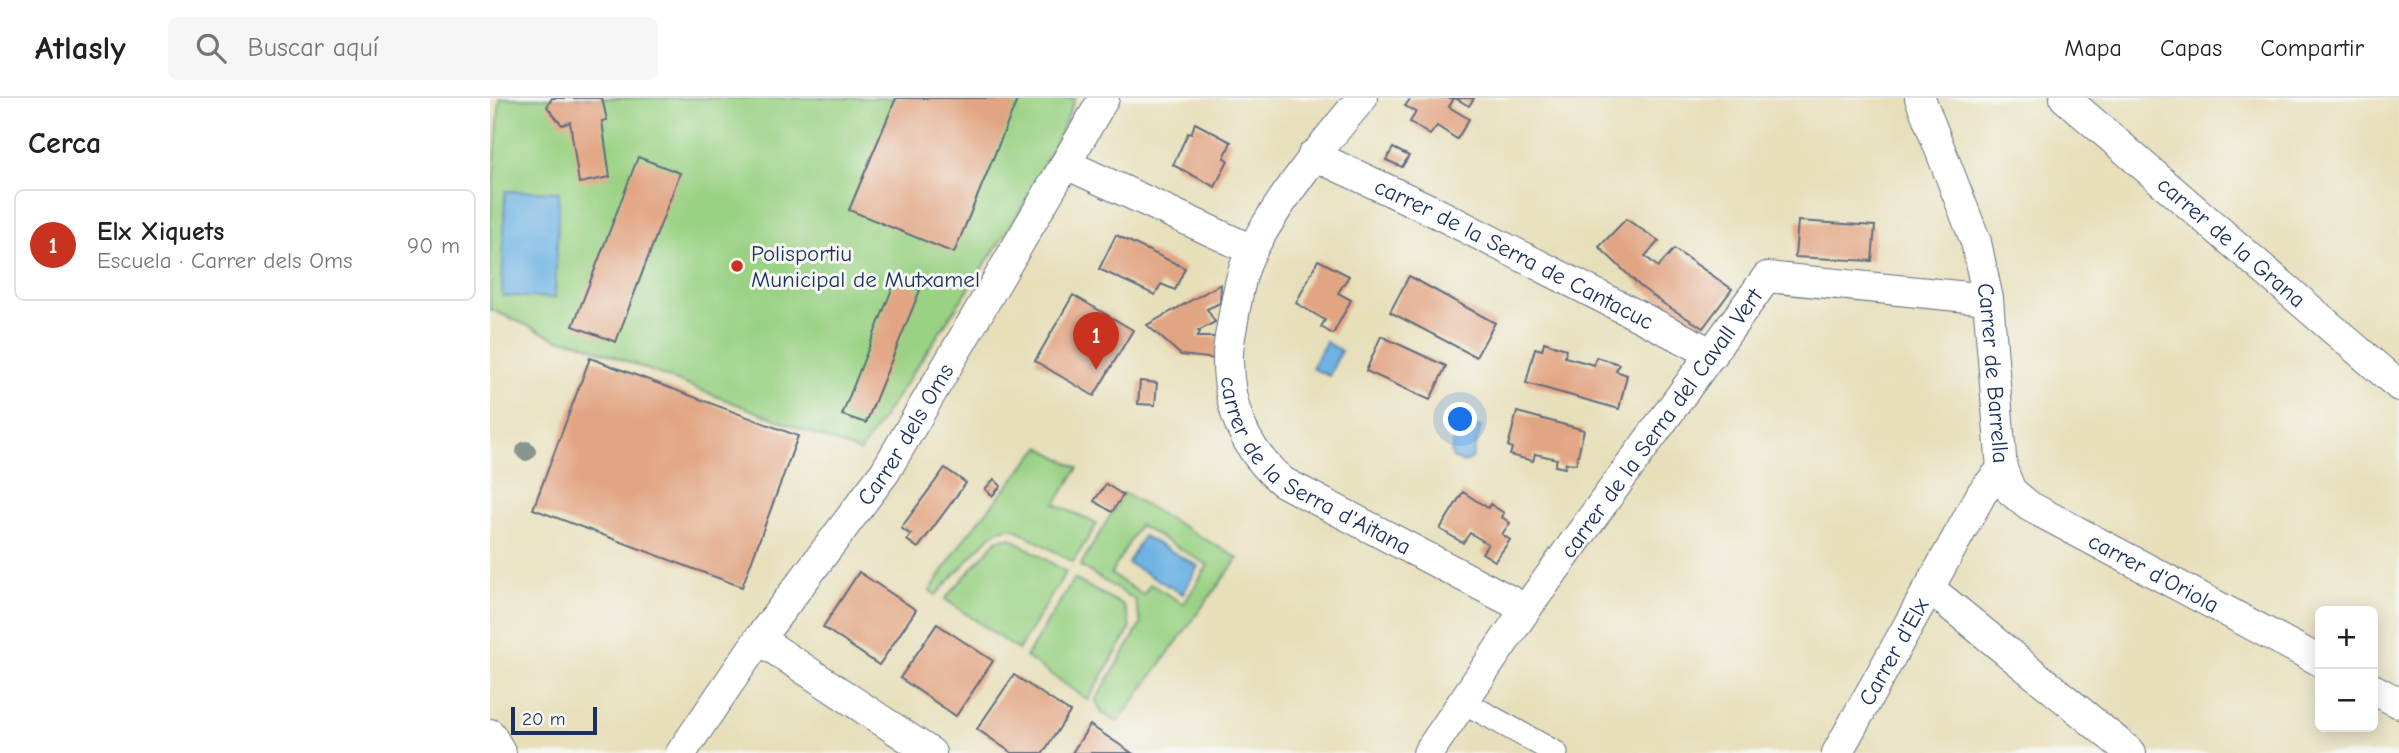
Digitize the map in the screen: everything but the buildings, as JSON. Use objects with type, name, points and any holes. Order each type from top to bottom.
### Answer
[{"type":"street","name":"Carrer dels Oms","points":[[681,753],[759,639],[885,472],[1104,98]]},
{"type":"street","name":"carrer de la Serra d'Aitana","points":[[1362,98],[1313,155],[1252,250],[1238,286],[1227,355],[1237,420],[1248,443],[1266,468],[1283,482],[1526,609]]},
{"type":"street","name":"Carrer de Barrella","points":[[1920,98],[1976,242],[1988,299],[2002,469],[1982,493],[1929,588]]},
{"type":"street","name":"carrer de la Grana","points":[[2065,98],[2399,386]]},
{"type":"street","name":"carrer de la Serra de Cantacuc","points":[[1313,155],[1429,209],[1713,354]]},
{"type":"street","points":[[1066,164],[1252,250]]},
{"type":"street","name":"carrer de la Serra del Cavall Vert","points":[[1428,753],[1526,609],[1767,277],[1988,299]]},
{"type":"street","name":"carrer d'Oriola","points":[[2002,469],[2011,491],[2029,506],[2315,658]]},
{"type":"street","points":[[1929,588],[2130,753]]},
{"type":"street","name":"Carrer d'Elx","points":[[1837,753],[1929,588]]},
{"type":"street","points":[[759,639],[931,753]]},
{"type":"street","points":[[2378,692],[2399,703]]},
{"type":"street","points":[[1462,701],[1556,753]]},
{"type":"street","points":[[490,734],[501,753]]},
{"type":"green space","name":"Polisportiu Municipal de Mutxamel","points":[[500,98],[1075,98],[1019,213],[860,452],[577,342],[557,339],[490,309],[490,222]]},
{"type":"green space","points":[[1040,447],[1078,468],[1055,504],[1097,524],[1073,562],[1012,527],[999,530],[990,536],[936,595],[930,591],[964,539]]},
{"type":"green space","points":[[1124,493],[1238,558],[1118,722],[1102,713],[1096,700],[1141,624],[1135,600],[1080,566]],"holes":[[[1139,525],[1208,565],[1184,604],[1150,584],[1143,595],[1111,574]]]},
{"type":"green space","points":[[1011,538],[1066,572],[1018,650],[945,599],[998,539]]},
{"type":"green space","points":[[1074,579],[1123,605],[1130,629],[1088,700],[1026,657]]},
{"type":"water","points":[[505,191],[559,192],[555,298],[502,296]]},
{"type":"water","points":[[1326,342],[1341,351],[1329,376],[1312,368]]},
{"type":"water","points":[[1460,414],[1469,425],[1481,427],[1472,458],[1464,463],[1453,458],[1451,452]]},
{"type":"water","points":[[1143,536],[1198,566],[1183,594],[1128,563]]},
{"type":"place","name":"Polisportiu Municipal de Mutxamel","points":[[737,266]]},
{"type":"place","name":"Elx Xiquets","points":[[1096,370]]}]
